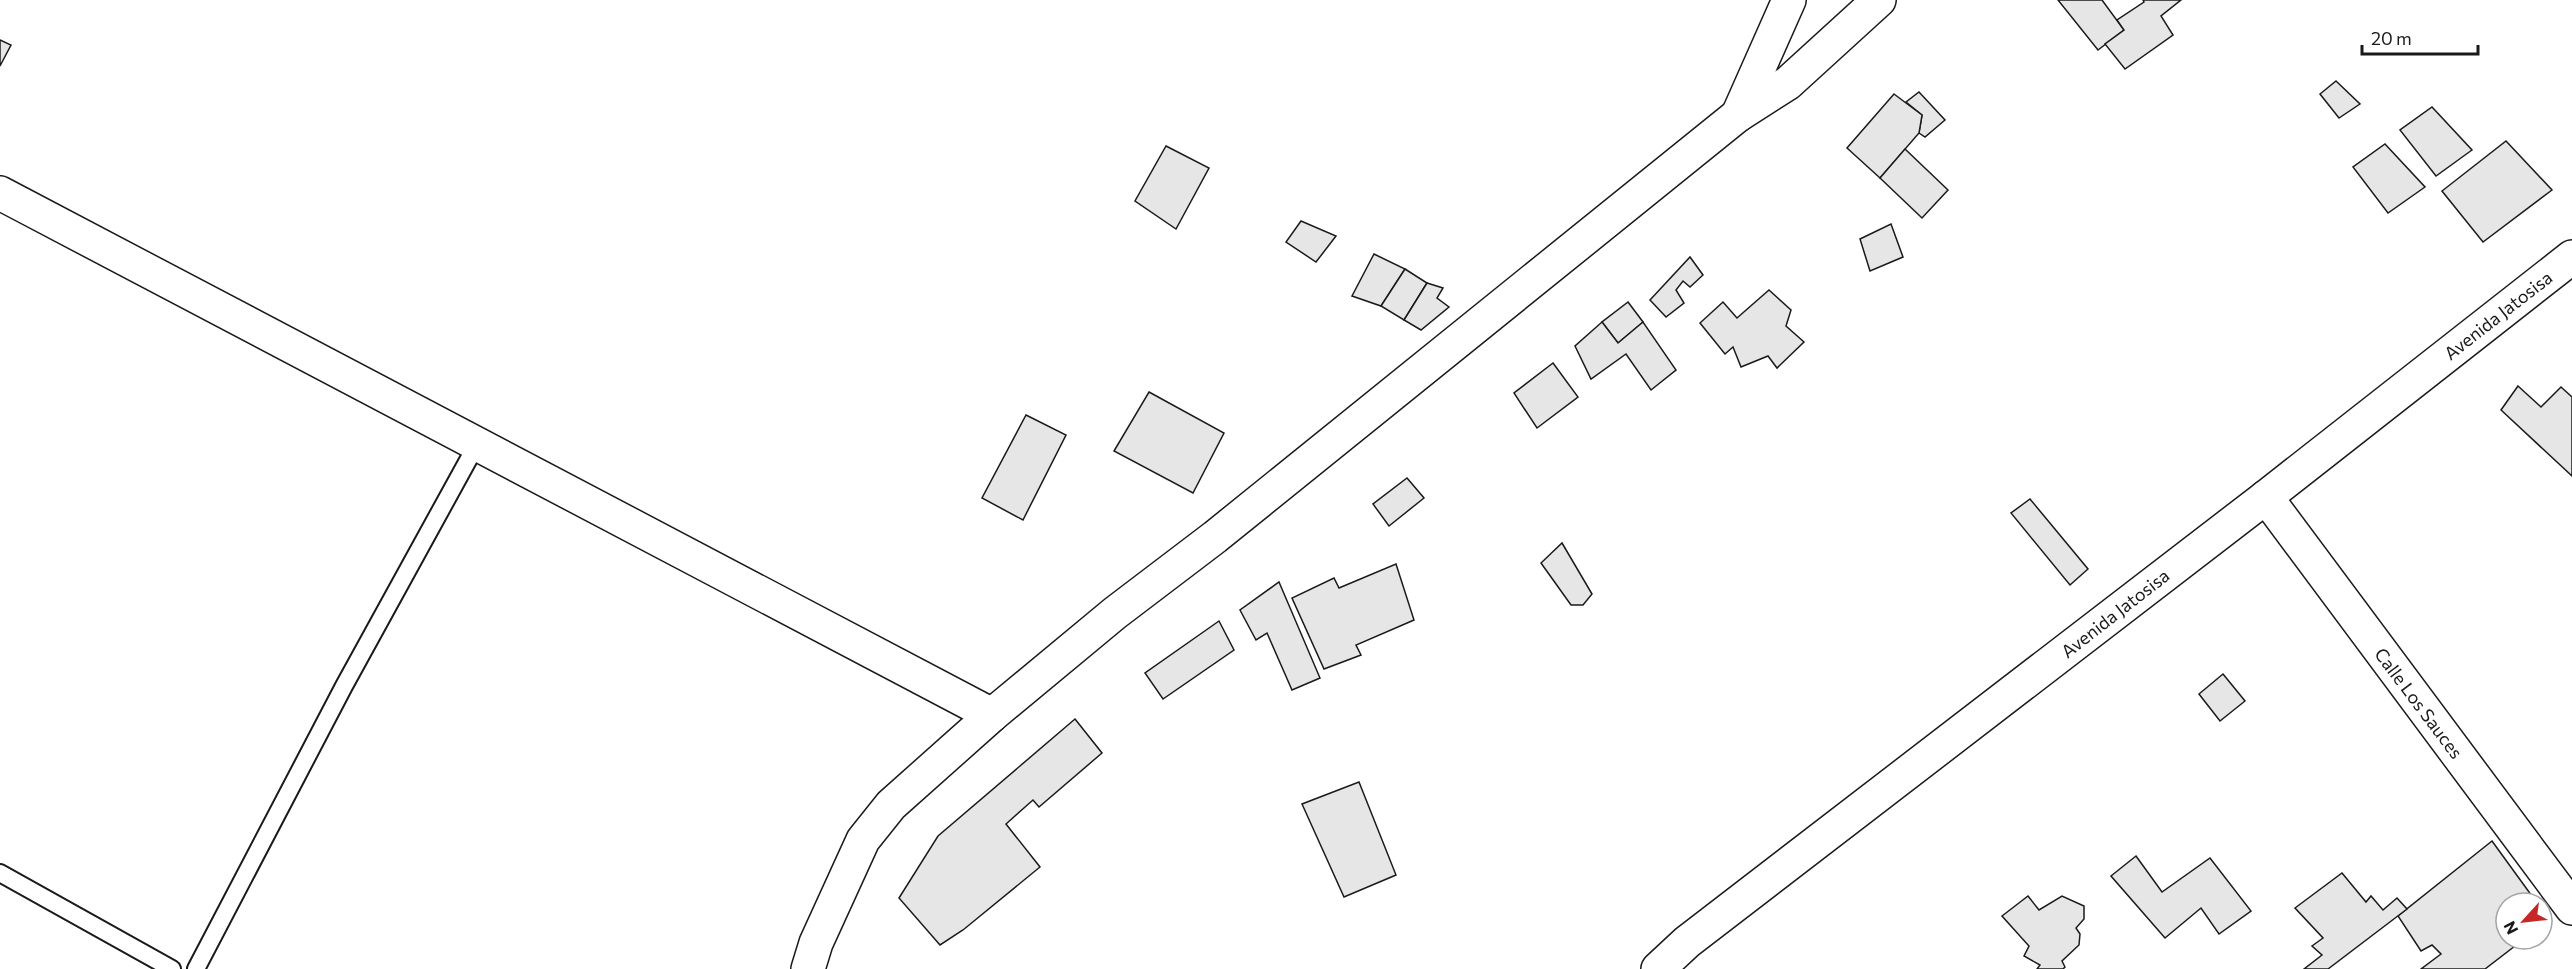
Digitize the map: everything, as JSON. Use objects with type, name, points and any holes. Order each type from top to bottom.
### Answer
[{"type":"street","points":[[1738,115],[1789,0]]},
{"type":"street","points":[[808,969],[816,943],[863,840],[891,805],[992,715],[1115,613],[1215,537],[1738,115],[1788,82],[1879,0]]},
{"type":"street","points":[[0,193],[992,715]]},
{"type":"street","name":"Avenida Jatosisa","points":[[1658,969],[1697,934],[2266,497],[2572,257]]},
{"type":"street","name":"Calle Los Sauces","points":[[2266,497],[2572,908]]},
{"type":"lane","points":[[196,969],[344,686],[477,444]]},
{"type":"lane","points":[[0,873],[172,969]]},
{"type":"building","points":[[2058,0],[2102,0],[2124,30],[2098,50]]},
{"type":"building","points":[[2143,0],[2181,0],[2161,16],[2173,35],[2125,69],[2105,44],[2124,30],[2117,20],[2144,2]]},
{"type":"building","points":[[0,40],[11,45],[0,66]]},
{"type":"building","points":[[2336,81],[2360,104],[2339,118],[2320,94]]},
{"type":"building","points":[[1919,92],[1945,120],[1925,137],[1919,133],[1922,115],[1906,102]]},
{"type":"building","points":[[1894,94],[1922,115],[1919,133],[1880,178],[1847,148]]},
{"type":"building","points":[[2432,107],[2472,150],[2436,176],[2400,130]]},
{"type":"building","points":[[2506,141],[2552,190],[2483,242],[2442,191]]},
{"type":"building","points":[[2385,144],[2425,187],[2388,213],[2353,167]]},
{"type":"building","points":[[1166,146],[1209,168],[1176,229],[1135,201]]},
{"type":"building","points":[[1905,149],[1948,190],[1922,218],[1880,178]]},
{"type":"building","points":[[1301,221],[1336,236],[1316,262],[1286,242]]},
{"type":"building","points":[[1891,224],[1903,257],[1870,271],[1860,239]]},
{"type":"building","points":[[1374,254],[1405,269],[1381,306],[1352,296]]},
{"type":"building","points":[[1690,257],[1703,275],[1690,287],[1683,281],[1676,290],[1684,303],[1666,317],[1650,300]]},
{"type":"building","points":[[1405,269],[1427,283],[1404,320],[1381,306]]},
{"type":"building","points":[[1427,283],[1443,288],[1437,298],[1449,307],[1421,330],[1404,320]]},
{"type":"building","points":[[1769,290],[1791,310],[1786,326],[1804,342],[1777,368],[1768,356],[1741,367],[1733,347],[1725,354],[1700,323],[1723,302],[1737,318]]},
{"type":"building","points":[[1628,302],[1643,322],[1618,343],[1602,322]]},
{"type":"building","points":[[1602,322],[1618,343],[1643,322],[1676,370],[1651,390],[1626,354],[1591,379],[1575,346]]},
{"type":"building","points":[[1553,363],[1578,397],[1537,428],[1514,393]]},
{"type":"building","points":[[2518,386],[2541,407],[2561,387],[2572,397],[2572,476],[2501,410]]},
{"type":"building","points":[[1149,392],[1224,433],[1193,493],[1114,451]]},
{"type":"building","points":[[1026,415],[1066,435],[1023,520],[982,498]]},
{"type":"building","points":[[1407,478],[1424,498],[1389,526],[1373,504]]},
{"type":"building","points":[[2030,499],[2088,569],[2070,585],[2011,513]]},
{"type":"building","points":[[1562,543],[1592,594],[1583,605],[1571,605],[1541,563]]},
{"type":"building","points":[[1396,564],[1414,620],[1356,645],[1361,655],[1324,669],[1292,598],[1334,578],[1339,588]]},
{"type":"building","points":[[1279,582],[1320,678],[1292,690],[1267,633],[1256,640],[1240,610]]},
{"type":"building","points":[[1219,621],[1234,650],[1163,699],[1145,673]]},
{"type":"building","points":[[2223,674],[2245,701],[2220,721],[2199,694]]},
{"type":"building","points":[[1075,719],[1102,753],[1039,807],[1033,800],[1006,824],[1040,867],[963,930],[940,945],[899,898],[938,836]]},
{"type":"building","points":[[1359,782],[1396,875],[1344,897],[1302,804]]},
{"type":"building","points":[[2492,841],[2528,891],[2494,891],[2494,951],[2508,951],[2485,969],[2421,969],[2441,954],[2432,945],[2421,951],[2398,916]]},
{"type":"building","points":[[2136,856],[2162,892],[2210,858],[2251,911],[2219,934],[2201,908],[2165,938],[2111,876]]},
{"type":"building","points":[[2342,873],[2366,902],[2371,896],[2383,910],[2397,898],[2407,909],[2328,969],[2304,969],[2322,955],[2312,946],[2323,938],[2295,908]]},
{"type":"building","points":[[2028,896],[2039,910],[2062,896],[2084,906],[2084,919],[2076,928],[2080,934],[2079,945],[2062,961],[2065,967],[2063,969],[2037,969],[2040,965],[2024,956],[2029,946],[2002,916]]}]
